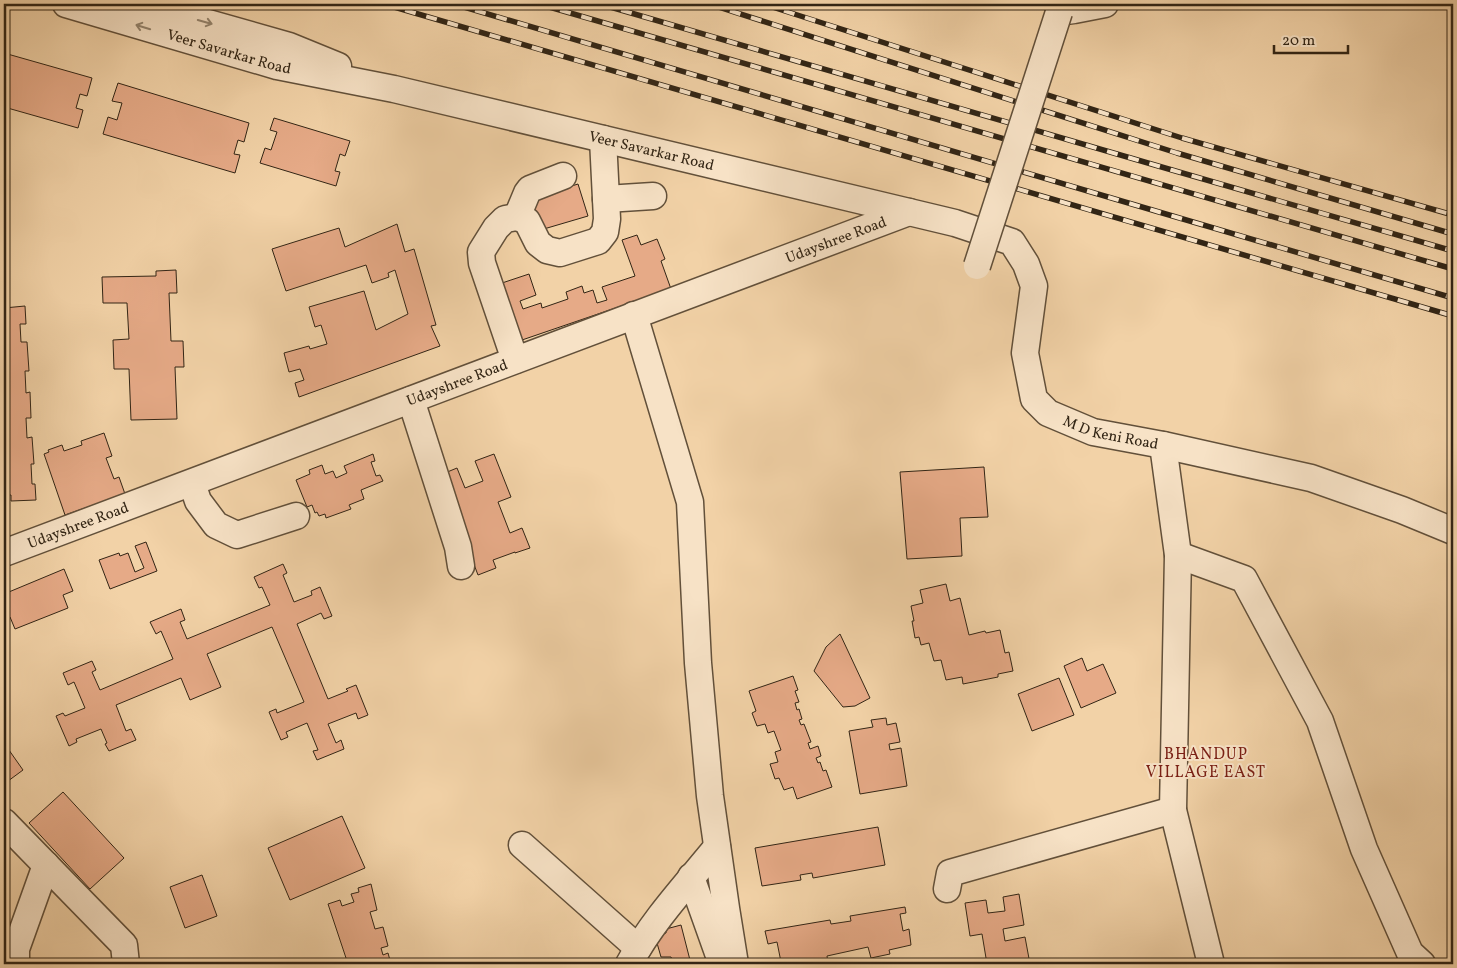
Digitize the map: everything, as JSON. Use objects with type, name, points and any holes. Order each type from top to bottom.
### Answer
[{"type":"street","name":"Veer Savarkar Road","points":[[66,4],[277,66],[394,89],[909,212]]},
{"type":"street","name":"Veer Savarkar Road","points":[[141,4],[289,46],[394,89]]},
{"type":"street","points":[[977,266],[1059,12],[1105,4]]},
{"type":"street","points":[[515,360],[482,263],[481,252],[496,228],[505,218],[518,217],[526,222],[538,243],[547,250],[560,253],[598,241],[605,232],[607,219],[603,139]]},
{"type":"street","points":[[518,217],[530,189],[564,176]]},
{"type":"street","points":[[606,199],[653,196]]},
{"type":"street","name":"Udayshree Road","points":[[4,553],[909,212]]},
{"type":"street","name":"M D Keni Road","points":[[909,212],[955,223],[1012,242],[1026,264],[1034,286],[1025,353],[1034,400],[1048,414],[1093,432],[1163,445],[1311,478],[1402,510],[1453,531]]},
{"type":"street","points":[[634,315],[690,502],[698,663],[710,796],[735,964]]},
{"type":"street","points":[[412,400],[458,548],[461,566]]},
{"type":"street","points":[[1163,445],[1178,555],[1173,810],[1211,964]]},
{"type":"street","points":[[192,482],[198,501],[216,525],[237,535],[296,516]]},
{"type":"street","points":[[1178,555],[1244,579],[1320,721],[1364,848],[1410,953],[1422,964]]},
{"type":"street","points":[[947,889],[950,873],[1173,810]]},
{"type":"street","points":[[4,822],[124,945],[126,964]]},
{"type":"street","points":[[522,845],[634,956],[667,907],[717,847]]},
{"type":"street","points":[[16,964],[16,949],[46,865]]},
{"type":"street","points":[[691,876],[722,964]]},
{"type":"building","points":[[4,53],[92,78],[87,96],[80,94],[76,108],[83,110],[78,128],[4,107]]},
{"type":"building","points":[[118,83],[249,123],[244,142],[238,140],[234,154],[240,155],[235,173],[103,134],[108,117],[117,120],[122,103],[112,101]]},
{"type":"building","points":[[274,118],[350,141],[345,156],[340,154],[335,171],[340,172],[336,186],[260,163],[265,148],[271,150],[277,132],[270,130]]},
{"type":"building","points":[[578,184],[588,216],[537,231],[527,200]]},
{"type":"building","points":[[397,224],[405,252],[414,249],[436,325],[431,326],[440,346],[299,397],[295,383],[304,380],[300,369],[289,372],[284,353],[309,346],[310,349],[327,344],[321,325],[315,327],[309,307],[364,291],[376,330],[408,314],[395,270],[388,273],[389,277],[372,283],[366,265],[286,291],[272,249],[339,228],[345,247]]},
{"type":"building","points":[[637,235],[641,245],[657,239],[665,259],[661,261],[671,289],[522,340],[502,283],[529,274],[536,295],[520,301],[523,309],[541,303],[542,308],[568,299],[566,292],[582,286],[584,293],[593,290],[597,303],[607,300],[602,287],[635,276],[622,240]]},
{"type":"building","points":[[176,270],[177,293],[169,293],[171,341],[183,341],[184,367],[175,367],[177,419],[131,420],[129,369],[114,369],[113,340],[129,339],[127,303],[103,303],[102,277],[156,276],[156,271]]},
{"type":"building","points":[[25,306],[26,324],[20,324],[21,342],[27,342],[29,371],[25,371],[26,393],[30,392],[31,418],[26,418],[27,438],[32,437],[34,464],[31,464],[32,484],[35,484],[36,500],[11,501],[11,495],[4,495],[4,458],[6,458],[6,446],[4,446],[4,411],[7,411],[6,397],[4,397],[4,308]]},
{"type":"building","points":[[104,433],[112,456],[106,458],[114,479],[119,477],[125,494],[65,515],[44,454],[49,452],[48,450],[62,445],[64,451],[82,445],[81,441]]},
{"type":"building","points":[[373,454],[375,461],[371,462],[376,476],[380,475],[383,481],[361,490],[364,499],[349,505],[351,509],[326,518],[325,514],[319,516],[317,512],[315,513],[312,505],[307,507],[296,480],[310,474],[309,470],[322,465],[325,474],[333,471],[336,478],[347,473],[344,466]]},
{"type":"building","points":[[494,454],[511,497],[498,502],[510,533],[522,528],[530,548],[493,560],[496,568],[478,575],[440,475],[457,468],[465,488],[483,481],[475,461]]},
{"type":"building","points":[[984,467],[988,517],[960,518],[962,556],[907,559],[900,472]]},
{"type":"building","points":[[146,542],[157,571],[110,589],[99,560],[119,553],[120,556],[128,553],[135,572],[144,568],[135,546]]},
{"type":"building","points":[[283,564],[287,573],[283,575],[294,602],[312,595],[311,591],[320,587],[332,616],[324,619],[321,613],[297,624],[328,699],[348,691],[346,689],[356,685],[368,715],[358,719],[356,713],[328,724],[336,743],[341,740],[344,749],[317,760],[313,751],[318,750],[307,723],[286,732],[288,737],[281,740],[269,712],[276,709],[277,713],[304,702],[272,627],[207,654],[221,687],[190,700],[181,678],[116,705],[126,731],[131,729],[136,740],[109,751],[101,729],[76,739],[77,742],[69,746],[56,716],[63,713],[65,716],[85,708],[74,682],[68,685],[63,673],[92,661],[96,670],[92,672],[100,690],[173,659],[161,631],[156,634],[150,622],[181,609],[185,620],[180,622],[187,639],[270,605],[262,587],[259,588],[254,577]]},
{"type":"building","points":[[64,569],[73,591],[63,595],[68,608],[15,629],[10,617],[4,619],[4,594]]},
{"type":"building","points":[[946,584],[950,601],[960,598],[969,635],[1000,630],[1005,653],[1009,652],[1013,671],[998,674],[998,677],[963,684],[962,677],[946,680],[941,660],[934,661],[929,643],[921,645],[919,637],[915,638],[911,606],[923,603],[920,590]]},
{"type":"building","points":[[840,634],[870,698],[855,706],[843,707],[814,671],[826,647]]},
{"type":"building","points":[[1082,658],[1087,671],[1103,664],[1116,693],[1081,708],[1064,666]]},
{"type":"building","points":[[793,676],[798,690],[795,691],[799,702],[795,703],[802,719],[799,720],[801,725],[804,724],[811,742],[808,743],[810,749],[818,746],[821,756],[816,758],[818,763],[820,762],[823,771],[826,770],[832,787],[797,799],[793,787],[784,790],[779,778],[775,779],[770,764],[778,762],[775,752],[781,750],[774,731],[768,733],[765,724],[757,726],[752,713],[756,711],[749,691]]},
{"type":"building","points":[[1059,678],[1074,715],[1032,731],[1018,694]]},
{"type":"building","points":[[886,718],[887,725],[896,723],[900,742],[889,744],[890,750],[901,748],[907,786],[860,794],[849,731],[873,727],[871,720]]},
{"type":"building","points":[[4,743],[23,770],[4,784]]},
{"type":"building","points":[[63,792],[124,858],[90,889],[29,823]]},
{"type":"building","points":[[342,816],[365,868],[290,900],[268,848]]},
{"type":"building","points":[[878,827],[885,865],[813,878],[812,873],[800,875],[801,880],[762,886],[755,848]]},
{"type":"building","points":[[202,875],[217,916],[185,928],[170,887]]},
{"type":"building","points":[[371,884],[377,910],[370,912],[375,929],[383,927],[388,946],[381,948],[383,955],[388,953],[391,964],[348,964],[328,904],[340,900],[342,906],[354,902],[351,894],[359,892],[358,888]]},
{"type":"building","points":[[1019,894],[1024,925],[1003,929],[1005,941],[1025,937],[1030,964],[987,964],[982,934],[970,936],[965,903],[986,900],[988,913],[1005,911],[1003,897]]},
{"type":"building","points":[[905,907],[906,913],[900,914],[903,931],[909,929],[911,945],[889,950],[890,954],[871,958],[868,947],[827,956],[828,964],[771,964],[781,962],[777,942],[768,944],[765,931],[830,920],[831,924],[851,921],[850,916]]},
{"type":"building","points":[[681,925],[691,964],[674,964],[671,957],[661,957],[655,936],[666,933],[666,929]]},
{"type":"railway","points":[[384,4],[1453,316]]},
{"type":"railway","points":[[454,4],[1453,298]]},
{"type":"railway","points":[[539,4],[1453,269]]},
{"type":"railway","points":[[600,4],[1453,251]]},
{"type":"railway","points":[[709,4],[1177,153],[1453,234]]},
{"type":"railway","points":[[763,4],[1182,138],[1453,215]]},
{"type":"district","name":"BHANDUP VILLAGE EAST","points":[[1206,762]]}]
